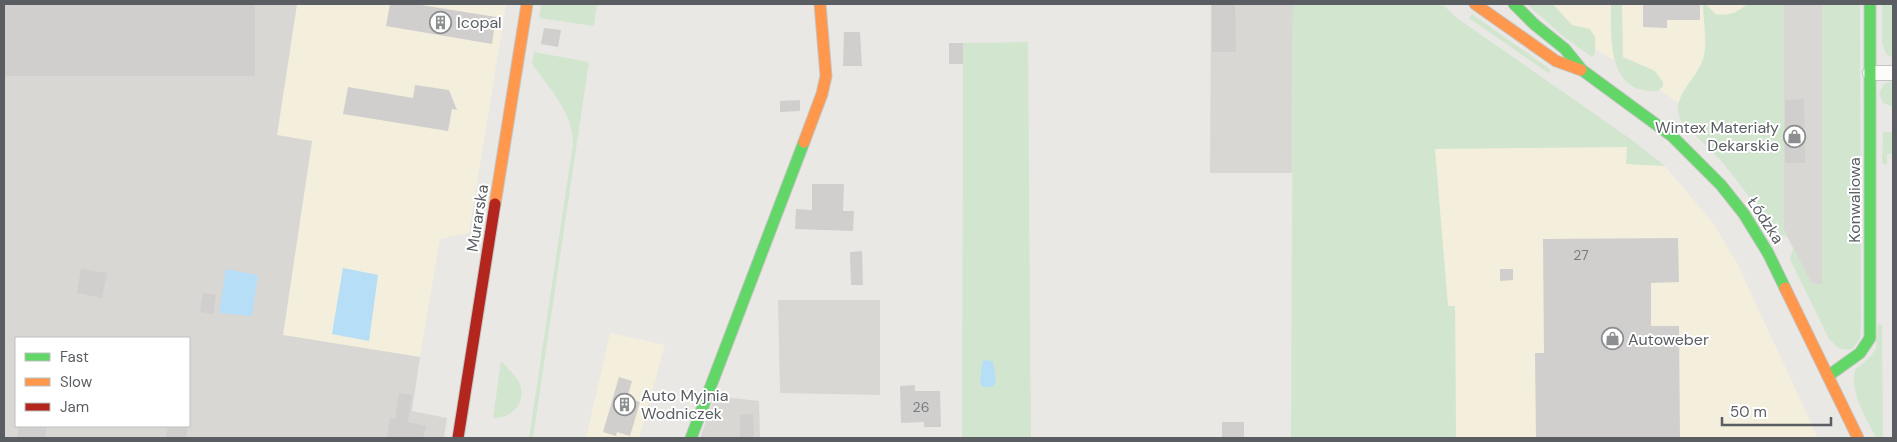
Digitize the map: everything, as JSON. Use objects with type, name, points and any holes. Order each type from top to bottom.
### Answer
[{"type":"street","name":"Murarska","points":[[458,438],[527,4]]},
{"type":"street","points":[[691,438],[822,94],[826,76],[820,4]]},
{"type":"street","name":"Łódzka","points":[[1475,4],[1556,61],[1582,70]]},
{"type":"street","name":"Łódzka","points":[[1514,4],[1534,24],[1565,48],[1582,70],[1665,130],[1721,185],[1764,246],[1858,438]]},
{"type":"street","name":"Konwaliowa","points":[[1828,376],[1860,353],[1870,338],[1870,4]]},
{"type":"street","points":[[1870,73],[1893,73]]},
{"type":"shaded area","points":[[4,4],[297,4],[277,135],[312,141],[283,335],[420,357],[412,411],[447,418],[444,438],[4,438]]},
{"type":"shaded area","points":[[297,4],[506,4],[469,233],[440,239],[420,357],[283,335],[312,141],[277,135]]},
{"type":"shaded area","points":[[1211,4],[1293,4],[1292,173],[1210,173]]},
{"type":"shaded area","points":[[1546,4],[1784,4],[1703,121],[1645,79],[1577,38]]},
{"type":"shaded area","points":[[1784,4],[1822,4],[1822,286],[1811,283],[1784,230]]},
{"type":"shaded area","points":[[1627,147],[1627,164],[1665,166],[1713,223],[1737,263],[1818,438],[1456,438],[1455,307],[1448,306],[1434,148]]},
{"type":"shaded area","points":[[778,300],[880,300],[880,395],[780,393]]},
{"type":"shaded area","points":[[610,333],[665,345],[639,438],[586,438]]},
{"type":"shaded area","points":[[715,396],[759,401],[760,438],[700,438]]},
{"type":"green space","points":[[541,4],[597,4],[594,26],[539,18]]},
{"type":"green space","points":[[1293,4],[1442,4],[1457,18],[1632,140],[1665,166],[1626,164],[1627,147],[1435,149],[1448,306],[1455,306],[1456,438],[1291,438]]},
{"type":"green space","points":[[1527,4],[1553,4],[1572,25],[1590,29],[1595,37],[1595,54],[1592,57],[1564,37]]},
{"type":"green space","points":[[1611,4],[1622,4],[1623,57],[1655,71],[1663,82],[1663,86],[1658,91],[1641,90],[1629,84],[1621,74],[1615,62],[1612,48]]},
{"type":"green space","points":[[1703,4],[1706,4],[1715,14],[1724,15],[1736,12],[1747,4],[1784,4],[1784,230],[1787,237],[1777,233],[1724,164],[1681,121],[1678,104],[1703,59],[1705,39]]},
{"type":"green space","points":[[1822,4],[1860,4],[1861,323],[1860,339],[1852,349],[1839,348],[1829,339],[1790,259],[1793,248],[1811,283],[1822,285]]},
{"type":"green space","points":[[1882,4],[1893,4],[1893,58],[1886,54],[1882,43]]},
{"type":"green space","points":[[1472,14],[1551,70],[1548,73],[1469,18]]},
{"type":"green space","points":[[1028,42],[1031,438],[962,438],[963,43]]},
{"type":"green space","points":[[534,52],[589,62],[533,438],[529,438],[573,143],[572,132],[565,111],[532,64]]},
{"type":"green space","points":[[1892,81],[1893,107],[1883,103],[1879,94],[1884,84]]},
{"type":"green space","points":[[1883,132],[1893,132],[1893,154],[1887,154],[1887,165],[1882,163]]},
{"type":"green space","points":[[1878,324],[1882,325],[1883,438],[1876,438],[1854,388],[1855,370],[1871,356],[1876,348]]},
{"type":"green space","points":[[501,361],[519,382],[521,396],[520,402],[512,412],[500,418],[493,418]]},
{"type":"water","points":[[343,268],[378,275],[369,341],[332,334]]},
{"type":"water","points":[[226,269],[258,275],[252,316],[219,313]]},
{"type":"water","points":[[984,360],[993,361],[996,381],[993,387],[983,387],[980,383]]},
{"type":"building","points":[[4,4],[255,4],[255,76],[4,76]]},
{"type":"building","name":"Icopal","points":[[390,4],[415,4],[496,17],[492,44],[386,26]]},
{"type":"building","points":[[1212,4],[1235,4],[1236,52],[1212,52]]},
{"type":"building","points":[[1643,4],[1700,4],[1700,20],[1667,20],[1667,28],[1643,27]]},
{"type":"building","points":[[544,28],[561,30],[558,47],[541,44]]},
{"type":"building","points":[[844,32],[860,32],[862,66],[843,66]]},
{"type":"building","points":[[949,43],[963,43],[963,64],[949,64]]},
{"type":"building","points":[[415,85],[449,90],[457,110],[452,109],[448,131],[343,114],[348,87],[413,98]]},
{"type":"building","points":[[1804,99],[1805,163],[1785,163],[1785,100]]},
{"type":"building","points":[[800,100],[800,111],[780,112],[780,101]]},
{"type":"building","points":[[812,184],[844,184],[843,211],[854,211],[853,231],[795,229],[796,209],[812,210]]},
{"type":"building","name":"Autoweber","points":[[1678,238],[1679,282],[1651,283],[1651,326],[1679,326],[1680,438],[1536,438],[1535,353],[1544,353],[1543,239]]},
{"type":"building","points":[[862,251],[863,285],[851,285],[850,252]]},
{"type":"building","points":[[81,269],[107,273],[102,298],[77,293]]},
{"type":"building","points":[[1500,269],[1513,269],[1513,280],[1500,281]]},
{"type":"building","points":[[203,293],[216,295],[213,314],[200,312]]},
{"type":"building","name":"Auto Myjnia Wodniczek","points":[[619,377],[632,381],[627,398],[640,402],[630,436],[617,432],[616,436],[603,432]]},
{"type":"building","points":[[915,385],[915,391],[940,391],[941,427],[924,427],[924,422],[901,423],[900,386]]},
{"type":"building","points":[[399,393],[412,395],[408,422],[426,426],[423,438],[387,438],[390,418],[395,419]]},
{"type":"building","points":[[753,414],[754,438],[740,438],[740,415]]},
{"type":"building","points":[[1222,422],[1244,422],[1244,438],[1222,438]]},
{"type":"building","points":[[19,427],[47,427],[45,438],[17,438]]},
{"type":"building","points":[[168,427],[188,427],[186,438],[166,438]]},
{"type":"traffic: fast","points":[[1514,4],[1534,24],[1565,49],[1582,70],[1672,136],[1721,185],[1744,214],[1768,253],[1785,288]]},
{"type":"traffic: fast","points":[[1828,376],[1860,353],[1870,338],[1870,4]]},
{"type":"traffic: fast","points":[[691,438],[804,142]]},
{"type":"traffic: slow","points":[[495,204],[527,4]]},
{"type":"traffic: slow","points":[[804,142],[822,94],[826,76],[820,4]]},
{"type":"traffic: slow","points":[[1475,4],[1556,61],[1581,70]]},
{"type":"traffic: slow","points":[[1785,288],[1858,438]]},
{"type":"traffic: jam","points":[[458,438],[495,204]]},
{"type":"place","name":"Icopal","points":[[441,22]]},
{"type":"place","name":"Wintex Materiały Dekarskie","points":[[1795,136]]},
{"type":"place","name":"Autoweber","points":[[1612,339]]},
{"type":"place","name":"Auto Myjnia Wodniczek","points":[[625,404]]}]
